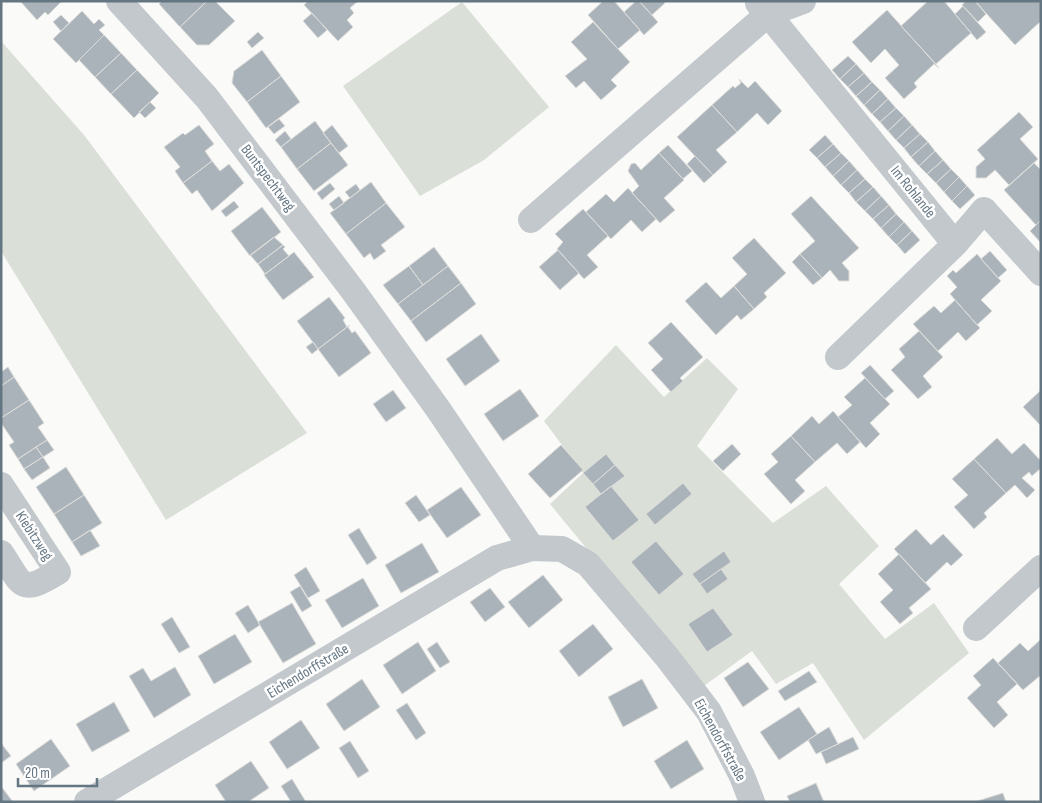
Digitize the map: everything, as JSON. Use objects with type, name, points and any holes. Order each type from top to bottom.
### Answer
[{"type":"street","name":"Buntspechtweg","points":[[119,1],[207,98],[354,292],[532,548]]},
{"type":"street","points":[[532,220],[762,8],[802,1]]},
{"type":"street","name":"Im Rohlande","points":[[762,8],[955,244]]},
{"type":"street","points":[[838,358],[955,244],[984,210],[1041,273]]},
{"type":"street","name":"Kiebitzweg","points":[[1,485],[58,572],[36,585],[26,586],[20,582],[1,553]]},
{"type":"street","name":"Eichendorffstraße","points":[[87,802],[497,558],[532,548],[562,549],[588,564],[667,657],[709,712],[742,776],[752,802]]},
{"type":"street","points":[[976,628],[1041,568]]},
{"type":"shaded area","points":[[462,2],[549,107],[484,160],[420,196],[343,86]]},
{"type":"shaded area","points":[[1,41],[84,135],[307,433],[166,520],[1,251]]},
{"type":"shaded area","points":[[616,345],[664,397],[707,358],[738,389],[697,446],[773,523],[826,486],[879,546],[839,584],[885,639],[934,603],[969,653],[864,740],[813,663],[776,684],[752,651],[701,688],[550,504],[583,473],[544,421]]},
{"type":"building","points":[[20,1],[61,2],[48,15],[45,12],[37,20]]},
{"type":"building","points":[[162,1],[207,1],[180,27],[159,4]]},
{"type":"building","points":[[207,1],[215,1],[235,21],[209,45],[197,45],[180,27]]},
{"type":"building","points":[[308,1],[358,1],[350,8],[354,13],[347,20],[353,27],[338,41],[304,5]]},
{"type":"building","points":[[603,1],[614,1],[640,30],[618,49],[588,15]]},
{"type":"building","points":[[636,1],[639,1],[658,22],[644,35],[624,12]]},
{"type":"building","points":[[639,1],[663,1],[665,3],[652,15]]},
{"type":"building","points":[[928,1],[944,1],[971,33],[936,64],[901,26]]},
{"type":"building","points":[[966,1],[975,1],[986,14],[978,22],[962,5]]},
{"type":"building","points":[[975,1],[1038,1],[1041,4],[1041,21],[1015,45]]},
{"type":"building","points":[[963,6],[986,32],[977,40],[955,14]]},
{"type":"building","points":[[887,10],[939,68],[934,64],[914,83],[917,87],[904,99],[885,78],[899,65],[885,49],[871,63],[852,42]]},
{"type":"building","points":[[82,11],[94,24],[99,19],[105,25],[99,30],[104,35],[76,63],[53,39]]},
{"type":"building","points":[[312,13],[327,30],[318,38],[303,21]]},
{"type":"building","points":[[61,15],[69,23],[61,31],[53,22]]},
{"type":"building","points":[[593,22],[630,62],[611,80],[617,86],[601,100],[584,81],[576,88],[565,76],[587,59],[571,42]]},
{"type":"building","points":[[258,32],[264,38],[252,48],[247,42]]},
{"type":"building","points":[[104,35],[121,53],[95,77],[79,60]]},
{"type":"building","points":[[262,50],[281,76],[247,102],[232,83],[234,71]]},
{"type":"building","points":[[121,53],[137,70],[111,94],[95,77]]},
{"type":"building","points":[[848,56],[856,64],[840,79],[832,70]]},
{"type":"building","points":[[856,64],[864,73],[848,87],[840,79]]},
{"type":"building","points":[[137,70],[159,93],[134,118],[111,94]]},
{"type":"building","points":[[864,73],[872,82],[856,96],[848,87]]},
{"type":"building","points":[[281,76],[300,102],[266,128],[247,102]]},
{"type":"building","points":[[739,79],[748,88],[755,81],[782,111],[768,125],[757,113],[737,132],[712,105],[733,86],[735,88],[741,83]]},
{"type":"building","points":[[872,82],[880,90],[864,105],[856,96]]},
{"type":"building","points":[[880,90],[888,99],[872,114],[864,105]]},
{"type":"building","points":[[888,99],[896,108],[880,122],[872,114]]},
{"type":"building","points":[[150,102],[156,108],[145,118],[139,112]]},
{"type":"building","points":[[712,105],[737,132],[716,150],[727,162],[713,175],[677,137]]},
{"type":"building","points":[[896,108],[904,116],[888,131],[880,122]]},
{"type":"building","points":[[1019,112],[1033,127],[1020,139],[1038,159],[1009,185],[995,170],[986,178],[976,178],[976,167],[985,159],[977,150]]},
{"type":"building","points":[[904,116],[912,125],[896,140],[888,131]]},
{"type":"building","points":[[279,119],[285,126],[274,134],[268,127]]},
{"type":"building","points":[[315,121],[331,143],[297,169],[281,147]]},
{"type":"building","points":[[199,125],[214,144],[205,151],[212,161],[183,183],[175,171],[180,167],[164,147],[183,133],[185,135]]},
{"type":"building","points":[[332,125],[348,146],[339,153],[323,133]]},
{"type":"building","points":[[912,125],[920,134],[904,148],[896,140]]},
{"type":"building","points":[[285,131],[291,139],[281,147],[275,140]]},
{"type":"building","points":[[920,134],[928,142],[911,157],[904,148]]},
{"type":"building","points":[[825,135],[833,144],[817,158],[809,150]]},
{"type":"building","points":[[928,142],[935,151],[919,166],[911,157]]},
{"type":"building","points":[[331,143],[348,165],[314,191],[297,169]]},
{"type":"building","points":[[833,144],[841,153],[825,167],[817,158]]},
{"type":"building","points":[[668,145],[692,171],[683,179],[659,153]]},
{"type":"building","points":[[935,151],[943,160],[927,174],[919,166]]},
{"type":"building","points":[[659,153],[684,180],[664,198],[675,210],[660,223],[632,193],[639,186],[628,171],[631,164],[635,163],[641,170]]},
{"type":"building","points":[[841,153],[849,161],[833,176],[825,167]]},
{"type":"building","points":[[695,156],[713,175],[704,183],[687,164]]},
{"type":"building","points":[[943,160],[951,169],[936,183],[927,174]]},
{"type":"building","points":[[212,161],[220,171],[229,164],[244,183],[212,211],[197,190],[192,194],[183,183]]},
{"type":"building","points":[[849,161],[857,170],[841,185],[833,176]]},
{"type":"building","points":[[1034,163],[1041,170],[1041,220],[1036,225],[1004,190]]},
{"type":"building","points":[[951,169],[959,177],[944,192],[936,183]]},
{"type":"building","points":[[857,170],[865,179],[849,193],[841,185]]},
{"type":"building","points":[[959,177],[967,186],[952,201],[944,192]]},
{"type":"building","points":[[865,179],[873,187],[856,202],[849,193]]},
{"type":"building","points":[[371,182],[386,203],[346,234],[330,213]]},
{"type":"building","points":[[330,183],[335,189],[322,200],[317,193]]},
{"type":"building","points":[[356,184],[360,190],[350,198],[345,192]]},
{"type":"building","points":[[967,186],[975,195],[960,209],[952,201]]},
{"type":"building","points":[[873,187],[881,196],[865,211],[856,202]]},
{"type":"building","points":[[628,188],[656,219],[642,232],[631,220],[611,239],[586,212],[606,194],[614,202]]},
{"type":"building","points":[[339,196],[344,203],[334,210],[329,204]]},
{"type":"building","points":[[811,196],[859,248],[842,263],[849,271],[849,281],[839,281],[830,270],[822,278],[800,254],[815,241],[791,214]]},
{"type":"building","points":[[881,196],[889,205],[873,219],[865,211]]},
{"type":"building","points":[[234,201],[239,207],[226,217],[221,211]]},
{"type":"building","points":[[386,203],[405,227],[381,245],[386,251],[374,260],[370,253],[364,258],[346,234]]},
{"type":"building","points":[[889,205],[896,214],[881,228],[873,219]]},
{"type":"building","points":[[262,207],[281,232],[250,256],[231,231]]},
{"type":"building","points":[[583,209],[608,236],[587,255],[598,267],[584,279],[557,249],[563,242],[555,234]]},
{"type":"building","points":[[896,214],[904,222],[889,237],[881,228]]},
{"type":"building","points":[[1041,220],[1041,243],[1030,231]]},
{"type":"building","points":[[904,222],[912,231],[897,245],[889,237]]},
{"type":"building","points":[[912,231],[920,240],[905,254],[897,245]]},
{"type":"building","points":[[274,237],[283,245],[258,264],[250,255]]},
{"type":"building","points":[[754,238],[786,273],[764,293],[767,297],[754,309],[734,286],[747,274],[732,258]]},
{"type":"building","points":[[283,245],[285,247],[283,249],[289,256],[265,274],[258,264]]},
{"type":"building","points":[[434,247],[448,266],[423,285],[409,266]]},
{"type":"building","points":[[558,250],[579,273],[560,290],[539,267]]},
{"type":"building","points":[[990,251],[1007,270],[998,278],[981,259]]},
{"type":"building","points":[[294,252],[314,277],[283,300],[264,275]]},
{"type":"building","points":[[800,254],[822,278],[813,285],[792,262]]},
{"type":"building","points":[[977,254],[1001,281],[981,300],[992,311],[977,325],[950,294],[957,287],[947,276],[953,270],[956,273]]},
{"type":"building","points":[[409,266],[423,285],[398,304],[383,285]]},
{"type":"building","points":[[448,266],[461,283],[411,321],[398,304]]},
{"type":"building","points":[[706,282],[721,298],[734,286],[754,309],[741,320],[737,315],[716,335],[685,301]]},
{"type":"building","points":[[461,283],[476,304],[426,342],[411,321]]},
{"type":"building","points":[[329,297],[345,318],[343,320],[347,327],[318,349],[297,321]]},
{"type":"building","points":[[955,300],[980,328],[966,341],[958,332],[938,351],[913,324],[934,306],[941,313]]},
{"type":"building","points":[[671,322],[703,357],[680,378],[683,381],[671,392],[651,370],[663,359],[648,343]]},
{"type":"building","points":[[350,325],[348,327],[352,333],[355,331],[371,353],[339,377],[318,349]]},
{"type":"building","points":[[919,331],[943,357],[923,376],[932,387],[918,399],[891,370],[905,357],[899,349]]},
{"type":"building","points":[[481,334],[500,361],[465,386],[446,359]]},
{"type":"building","points":[[313,342],[318,349],[312,354],[306,347]]},
{"type":"building","points":[[870,365],[894,391],[885,399],[861,373]]},
{"type":"building","points":[[8,367],[14,377],[1,386],[1,372]]},
{"type":"building","points":[[14,377],[29,400],[1,418],[1,386]]},
{"type":"building","points":[[865,378],[890,404],[870,423],[880,434],[866,448],[838,417],[852,405],[844,397]]},
{"type":"building","points":[[520,389],[539,416],[503,441],[484,414]]},
{"type":"building","points":[[393,390],[406,408],[386,422],[373,404]]},
{"type":"building","points":[[1041,390],[1041,426],[1023,407]]},
{"type":"building","points":[[29,400],[44,423],[38,427],[47,440],[18,459],[9,445],[14,442],[1,423],[1,418]]},
{"type":"building","points":[[833,411],[860,442],[847,454],[837,443],[815,462],[791,436],[812,416],[819,424]]},
{"type":"building","points":[[791,436],[815,462],[795,480],[805,491],[791,504],[764,474],[778,462],[771,454]]},
{"type":"building","points":[[997,438],[1012,454],[1024,443],[1041,461],[1041,468],[1032,476],[1029,472],[1022,478],[1035,490],[1027,498],[1015,485],[1006,493],[974,459]]},
{"type":"building","points":[[47,440],[54,450],[43,457],[36,447]]},
{"type":"building","points":[[732,444],[741,454],[723,471],[713,461]]},
{"type":"building","points":[[561,445],[583,470],[550,498],[528,474]]},
{"type":"building","points":[[36,447],[43,457],[24,469],[18,459]]},
{"type":"building","points":[[606,454],[615,465],[593,484],[583,473]]},
{"type":"building","points":[[43,457],[50,468],[32,480],[24,469]]},
{"type":"building","points":[[974,459],[1006,493],[984,513],[987,517],[974,529],[954,507],[968,495],[952,479]]},
{"type":"building","points":[[615,465],[625,476],[601,494],[593,484]]},
{"type":"building","points":[[66,467],[84,495],[54,514],[36,487]]},
{"type":"building","points":[[683,483],[692,494],[655,525],[646,514]]},
{"type":"building","points":[[611,486],[639,520],[613,541],[585,507]]},
{"type":"building","points":[[461,487],[481,515],[447,538],[427,510]]},
{"type":"building","points":[[84,495],[102,523],[72,542],[54,514]]},
{"type":"building","points":[[416,495],[430,515],[419,522],[405,503]]},
{"type":"building","points":[[359,528],[377,558],[367,565],[348,535]]},
{"type":"building","points":[[916,529],[931,545],[943,534],[963,555],[951,566],[947,562],[925,583],[894,549]]},
{"type":"building","points":[[90,530],[100,546],[81,556],[72,542]]},
{"type":"building","points":[[656,541],[684,574],[659,595],[631,562]]},
{"type":"building","points":[[422,543],[439,572],[401,593],[385,565]]},
{"type":"building","points":[[724,551],[731,562],[700,584],[692,574]]},
{"type":"building","points":[[899,554],[931,589],[909,608],[913,613],[900,624],[880,602],[893,590],[878,574]]},
{"type":"building","points":[[306,567],[320,591],[308,598],[294,575]]},
{"type":"building","points":[[721,569],[728,579],[707,594],[700,584]]},
{"type":"building","points":[[543,575],[563,600],[529,628],[508,602]]},
{"type":"building","points":[[363,578],[379,606],[342,628],[325,600]]},
{"type":"building","points":[[300,586],[312,606],[302,612],[290,592]]},
{"type":"building","points":[[490,588],[505,607],[485,622],[470,602]]},
{"type":"building","points":[[292,603],[316,644],[283,663],[258,622]]},
{"type":"building","points":[[248,605],[260,625],[248,633],[235,613]]},
{"type":"building","points":[[713,608],[733,635],[707,652],[688,624]]},
{"type":"building","points":[[172,617],[190,647],[179,653],[161,624]]},
{"type":"building","points":[[593,624],[613,649],[579,677],[559,651]]},
{"type":"building","points":[[235,634],[252,662],[214,684],[198,656]]},
{"type":"building","points":[[1041,639],[1041,675],[1023,690],[998,663],[1020,643],[1028,651]]},
{"type":"building","points":[[418,642],[436,671],[402,694],[383,665]]},
{"type":"building","points":[[437,642],[450,662],[440,668],[427,649]]},
{"type":"building","points":[[993,658],[1017,684],[997,702],[1008,715],[994,728],[967,698],[981,685],[973,676]]},
{"type":"building","points":[[748,662],[769,689],[743,707],[724,678]]},
{"type":"building","points":[[175,667],[191,695],[154,718],[129,676],[143,668],[151,681]]},
{"type":"building","points":[[809,671],[817,682],[785,701],[778,691]]},
{"type":"building","points":[[362,679],[380,707],[344,731],[326,704]]},
{"type":"building","points":[[642,679],[658,708],[623,727],[608,697]]},
{"type":"building","points":[[114,702],[130,731],[92,752],[76,724]]},
{"type":"building","points":[[407,703],[426,733],[416,740],[396,710]]},
{"type":"building","points":[[799,707],[817,734],[779,760],[760,732]]},
{"type":"building","points":[[301,720],[320,748],[287,769],[269,742]]},
{"type":"building","points":[[829,727],[838,744],[816,754],[808,740]]},
{"type":"building","points":[[853,737],[859,749],[826,764],[821,752]]},
{"type":"building","points":[[51,739],[70,766],[34,791],[16,764]]},
{"type":"building","points":[[687,740],[704,769],[671,789],[654,761]]},
{"type":"building","points":[[350,741],[369,771],[358,778],[339,748]]},
{"type":"building","points":[[1,743],[11,756],[1,763]]},
{"type":"building","points":[[251,761],[269,788],[248,802],[226,802],[215,785]]},
{"type":"building","points":[[292,779],[306,802],[291,802],[281,786]]},
{"type":"building","points":[[816,783],[824,802],[790,802],[787,796]]},
{"type":"building","points":[[1,786],[13,802],[1,802]]},
{"type":"building","points":[[1003,793],[1006,802],[974,802]]}]
